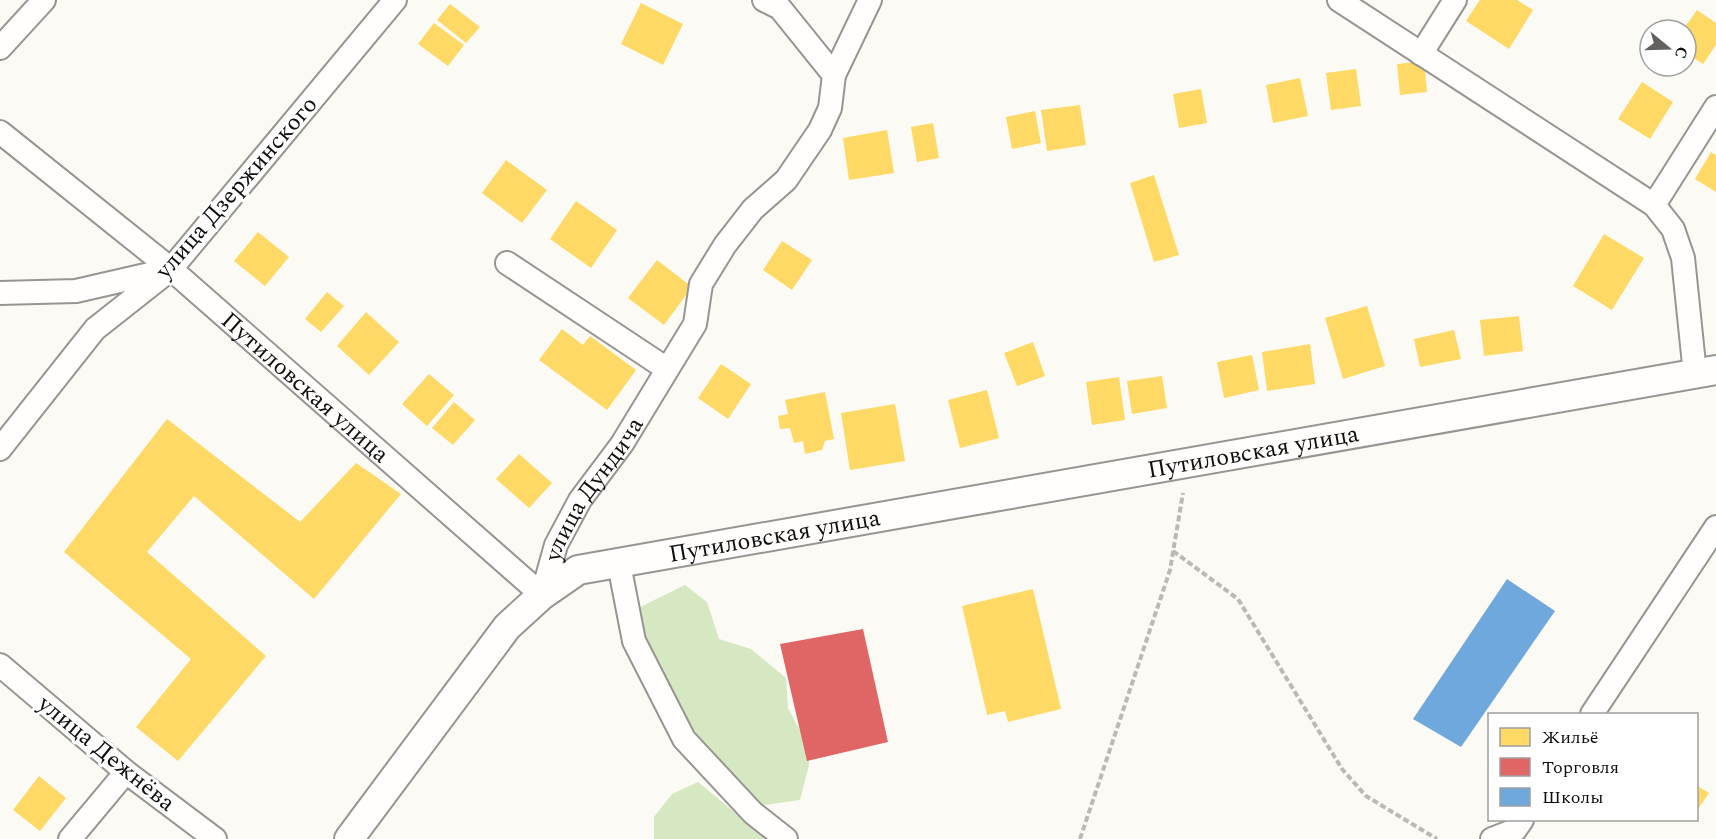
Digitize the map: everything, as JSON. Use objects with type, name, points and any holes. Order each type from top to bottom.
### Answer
[{"type":"street","points":[[0,48],[44,0]]},
{"type":"street","name":"улица Дзержинского","points":[[0,449],[95,329],[171,269],[395,0]]},
{"type":"street","points":[[764,0],[780,8],[834,75]]},
{"type":"street","name":"улица Дундича","points":[[349,839],[507,627],[542,595],[556,545],[580,500],[622,444],[695,324],[701,284],[725,245],[753,209],[786,180],[820,130],[830,108],[834,75],[870,0]]},
{"type":"street","points":[[1339,0],[1654,205],[1673,229],[1683,258],[1706,372]]},
{"type":"street","points":[[1421,54],[1455,0]]},
{"type":"street","points":[[1654,205],[1716,107]]},
{"type":"street","name":"Путиловская улица","points":[[0,132],[171,269],[542,595],[578,570],[1706,372]]},
{"type":"street","points":[[507,263],[667,369]]},
{"type":"street","points":[[0,293],[76,291],[171,269]]},
{"type":"street","points":[[1593,713],[1716,527]]},
{"type":"street","points":[[619,564],[634,641],[684,739],[753,813],[786,839]]},
{"type":"street","name":"улица Дежнёва","points":[[0,665],[126,772],[215,839]]},
{"type":"street","points":[[70,839],[126,772]]},
{"type":"street","points":[[1492,839],[1515,830],[1521,821]]},
{"type":"path","points":[[1080,839],[1170,570],[1189,463]]},
{"type":"path","points":[[1173,550],[1238,599],[1341,769],[1366,796],[1437,839]]},
{"type":"green space","points":[[685,585],[707,602],[719,639],[751,649],[786,678],[788,708],[807,744],[809,765],[800,800],[759,806],[693,734],[642,637],[640,607]]},
{"type":"green space","points":[[698,782],[767,839],[654,839],[654,817],[672,794]]},
{"type":"building: Жильё","points":[[1480,0],[1517,0],[1533,10],[1509,49],[1466,21]]},
{"type":"building: Жильё","points":[[641,3],[683,24],[663,65],[621,44]]},
{"type":"building: Жильё","points":[[450,4],[480,27],[466,43],[437,20]]},
{"type":"building: Жильё","points":[[1697,10],[1716,23],[1716,45],[1703,64],[1698,61],[1698,18],[1691,18]]},
{"type":"building: Жильё","points":[[434,23],[464,45],[448,66],[418,44]]},
{"type":"building: Жильё","points":[[1424,61],[1427,92],[1400,95],[1397,64]]},
{"type":"building: Жильё","points":[[1356,69],[1361,106],[1331,110],[1326,73]]},
{"type":"building: Жильё","points":[[1300,78],[1308,116],[1273,123],[1266,85]]},
{"type":"building: Жильё","points":[[1642,82],[1673,102],[1650,139],[1618,119]]},
{"type":"building: Жильё","points":[[1201,89],[1207,123],[1179,128],[1173,94]]},
{"type":"building: Жильё","points":[[1080,105],[1086,145],[1047,151],[1041,110]]},
{"type":"building: Жильё","points":[[1035,111],[1041,143],[1012,149],[1006,117]]},
{"type":"building: Жильё","points":[[933,123],[939,158],[917,162],[911,127]]},
{"type":"building: Жильё","points":[[887,130],[894,173],[849,180],[843,138]]},
{"type":"building: Жильё","points":[[1711,152],[1716,155],[1716,192],[1695,179]]},
{"type":"building: Жильё","points":[[506,160],[547,190],[522,223],[482,193]]},
{"type":"building: Жильё","points":[[1154,175],[1179,255],[1154,262],[1130,183]]},
{"type":"building: Жильё","points":[[576,201],[617,230],[591,268],[550,239]]},
{"type":"building: Жильё","points":[[258,232],[289,257],[265,286],[234,261]]},
{"type":"building: Жильё","points":[[1604,234],[1644,258],[1612,310],[1573,286]]},
{"type":"building: Жильё","points":[[782,241],[812,260],[792,290],[763,270]]},
{"type":"building: Жильё","points":[[657,260],[692,287],[664,325],[628,298]]},
{"type":"building: Жильё","points":[[327,292],[344,306],[321,332],[305,319]]},
{"type":"building: Жильё","points":[[1367,306],[1385,366],[1343,379],[1325,318]]},
{"type":"building: Жильё","points":[[366,312],[399,342],[369,375],[337,346]]},
{"type":"building: Жильё","points":[[1519,316],[1523,351],[1484,356],[1480,320]]},
{"type":"building: Жильё","points":[[562,329],[583,345],[590,336],[636,370],[607,410],[539,360]]},
{"type":"building: Жильё","points":[[1454,330],[1461,359],[1420,367],[1414,339]]},
{"type":"building: Жильё","points":[[1033,342],[1045,376],[1017,386],[1004,353]]},
{"type":"building: Жильё","points":[[1310,344],[1315,384],[1267,391],[1262,352]]},
{"type":"building: Жильё","points":[[1252,355],[1259,390],[1224,398],[1217,362]]},
{"type":"building: Жильё","points":[[721,364],[751,384],[728,419],[698,398]]},
{"type":"building: Жильё","points":[[429,374],[454,395],[427,426],[402,404]]},
{"type":"building: Жильё","points":[[1162,376],[1167,408],[1132,414],[1127,381]]},
{"type":"building: Жильё","points":[[1119,377],[1125,420],[1092,425],[1086,382]]},
{"type":"building: Жильё","points":[[987,390],[999,438],[960,448],[948,400]]},
{"type":"building: Жильё","points":[[825,392],[834,439],[825,441],[822,450],[805,454],[803,441],[794,443],[790,428],[780,429],[778,416],[788,414],[785,400]]},
{"type":"building: Жильё","points":[[454,402],[475,420],[453,445],[432,428]]},
{"type":"building: Жильё","points":[[895,404],[905,461],[850,470],[841,413]]},
{"type":"building: Жильё","points":[[167,419],[300,522],[356,463],[401,494],[314,599],[194,496],[147,552],[266,656],[178,761],[136,727],[191,659],[64,552]]},
{"type":"building: Жильё","points":[[519,454],[552,483],[529,508],[496,479]]},
{"type":"building: Жильё","points":[[1033,589],[1061,709],[1008,722],[1005,711],[987,715],[962,606]]},
{"type":"building: Жильё","points":[[39,776],[66,798],[40,831],[13,810]]},
{"type":"building: Жильё","points":[[1698,786],[1709,793],[1698,809]]},
{"type":"building: Торговля","points":[[863,629],[888,742],[807,761],[780,644]]},
{"type":"building: Школы","points":[[1507,579],[1555,611],[1461,747],[1413,719]]}]
